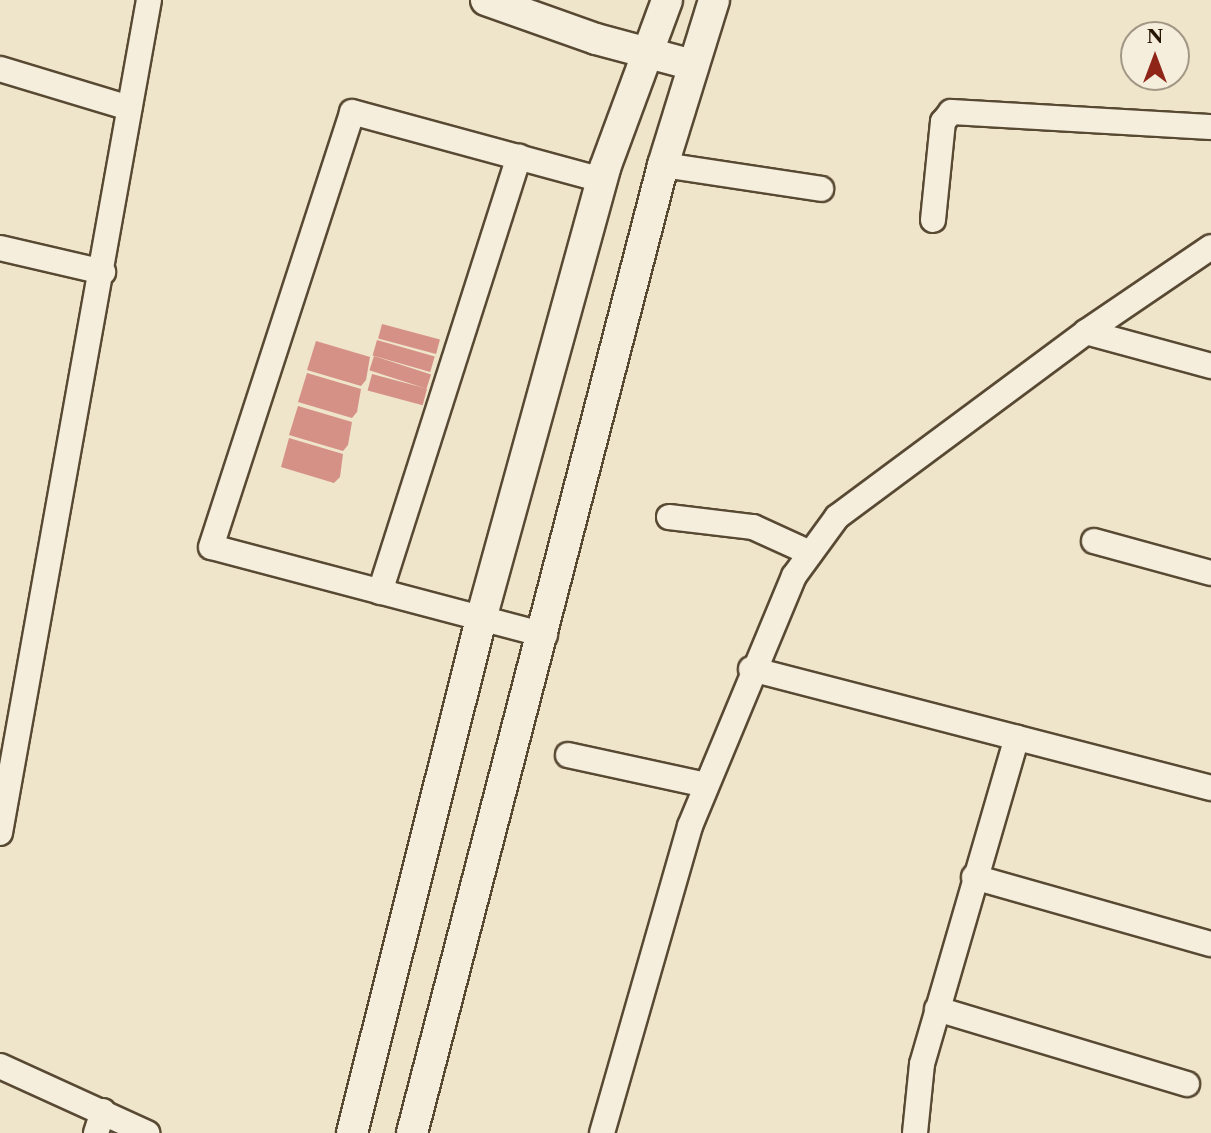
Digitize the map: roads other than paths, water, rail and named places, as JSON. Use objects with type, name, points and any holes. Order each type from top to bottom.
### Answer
[{"type":"street","points":[[0,833],[103,272],[149,0]]},
{"type":"street","points":[[486,0],[693,65]]},
{"type":"street","points":[[352,1133],[481,619],[602,180],[667,0]]},
{"type":"street","points":[[412,1133],[545,635],[663,165],[713,0]]},
{"type":"street","points":[[0,69],[129,108]]},
{"type":"street","points":[[545,635],[211,547],[352,112],[602,180]]},
{"type":"street","points":[[933,220],[943,122],[951,112],[1211,127]]},
{"type":"street","points":[[380,592],[519,157]]},
{"type":"street","points":[[663,165],[821,189]]},
{"type":"street","points":[[602,1133],[706,785],[751,669],[794,576],[837,517],[1086,332],[1211,247]]},
{"type":"street","points":[[0,248],[103,272]]},
{"type":"street","points":[[1086,332],[1211,366]]},
{"type":"street","points":[[669,517],[752,527],[810,553]]},
{"type":"street","points":[[1094,541],[1211,573]]},
{"type":"street","points":[[751,669],[1211,789]]},
{"type":"street","points":[[915,1133],[922,1064],[974,877],[1017,738]]},
{"type":"street","points":[[568,755],[706,785]]},
{"type":"street","points":[[974,877],[1211,944]]},
{"type":"street","points":[[937,1009],[1187,1084]]},
{"type":"street","points":[[0,1066],[99,1122],[148,1133]]}]
